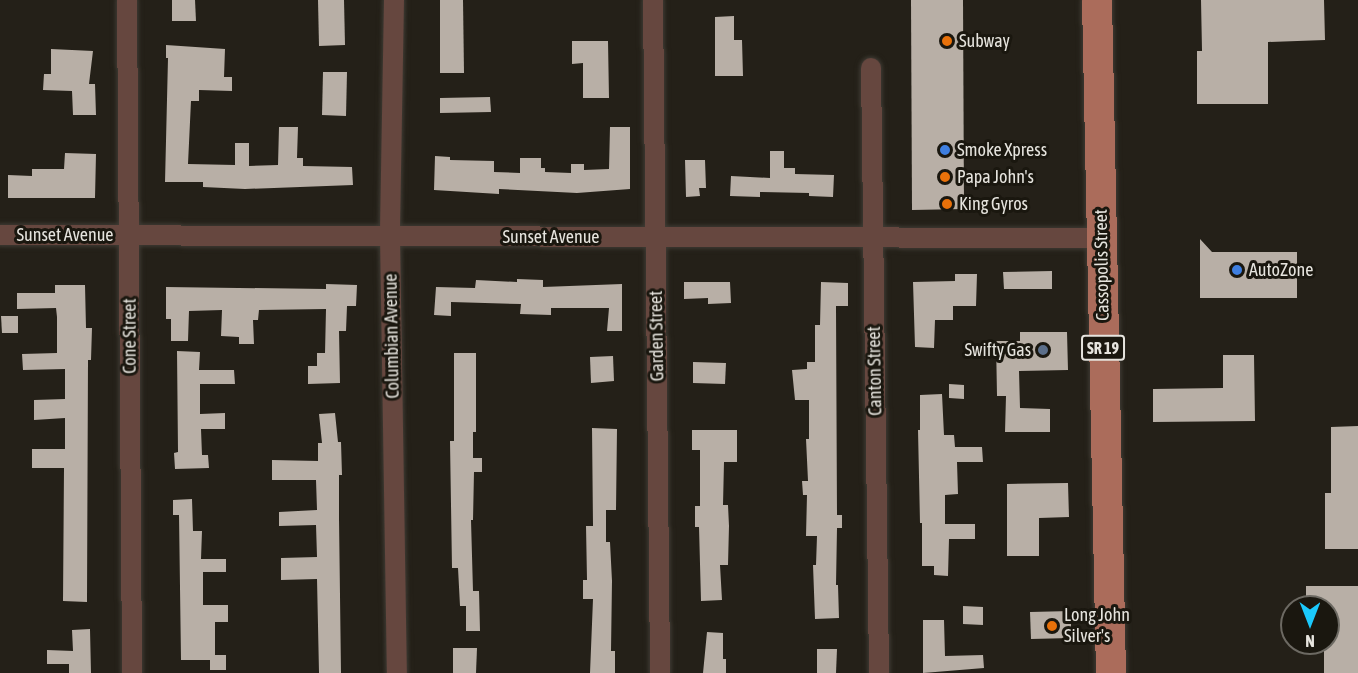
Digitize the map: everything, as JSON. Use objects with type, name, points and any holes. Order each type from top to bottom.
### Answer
[{"type":"main road","name":"Cassopolis Street","points":[[1097,0],[1111,673]]},
{"type":"street","name":"Cone Street","points":[[127,0],[132,673]]},
{"type":"street","name":"Columbian Avenue","points":[[394,0],[390,236],[397,673]]},
{"type":"street","name":"Garden Street","points":[[653,0],[660,673]]},
{"type":"street","name":"Canton Street","points":[[871,68],[879,673]]},
{"type":"street","name":"Sunset Avenue","points":[[0,235],[1101,238]]},
{"type":"building","points":[[172,0],[195,0],[196,21],[172,21]]},
{"type":"building","points":[[318,0],[344,0],[345,45],[319,46]]},
{"type":"building","points":[[440,0],[463,0],[464,73],[440,73]]},
{"type":"building","points":[[911,0],[963,0],[964,209],[912,210]]},
{"type":"building","points":[[1201,0],[1324,0],[1325,40],[1268,42],[1268,104],[1197,104],[1197,51],[1202,51]]},
{"type":"building","points":[[734,16],[734,40],[742,40],[743,76],[715,76],[715,17]]},
{"type":"building","points":[[572,41],[608,41],[609,98],[583,98],[583,63],[572,64]]},
{"type":"building","points":[[166,45],[225,49],[224,77],[232,77],[232,91],[199,90],[199,101],[191,101],[188,164],[235,165],[235,143],[249,143],[249,166],[278,165],[279,127],[298,127],[297,158],[303,158],[303,166],[352,167],[353,185],[245,189],[203,187],[203,182],[165,182],[168,58],[166,58]]},
{"type":"building","points":[[51,49],[93,51],[89,84],[95,84],[96,115],[73,115],[72,91],[43,90],[44,74],[51,74]]},
{"type":"building","points":[[323,72],[347,72],[346,116],[322,115]]},
{"type":"building","points":[[490,97],[491,112],[440,113],[440,98]]},
{"type":"building","points":[[610,127],[630,127],[630,189],[577,193],[499,189],[499,194],[434,190],[435,156],[450,157],[450,160],[494,161],[494,172],[520,173],[520,158],[541,158],[541,168],[545,168],[545,172],[571,173],[571,164],[584,164],[584,170],[609,169]]},
{"type":"building","points":[[770,151],[784,151],[784,168],[795,168],[795,174],[834,175],[833,197],[809,196],[809,193],[760,192],[760,197],[730,196],[731,176],[770,178]]},
{"type":"building","points":[[65,153],[96,154],[95,198],[8,198],[8,175],[32,176],[32,169],[64,169]]},
{"type":"building","points":[[685,160],[705,160],[706,188],[699,188],[700,196],[686,197]]},
{"type":"building","points":[[1200,239],[1212,252],[1297,252],[1297,298],[1200,298]]},
{"type":"building","points":[[1052,271],[1052,289],[1004,289],[1003,272]]},
{"type":"building","points":[[955,274],[977,274],[976,306],[953,306],[953,320],[935,320],[934,348],[915,347],[913,282],[955,281]]},
{"type":"building","points":[[517,279],[543,280],[543,287],[622,284],[622,331],[607,331],[609,308],[551,308],[551,315],[520,314],[521,304],[451,302],[451,316],[434,315],[436,287],[475,288],[476,280],[517,282]]},
{"type":"building","points":[[684,282],[730,282],[731,303],[708,304],[708,298],[684,299]]},
{"type":"building","points":[[821,282],[848,283],[848,306],[836,306],[837,515],[842,515],[842,528],[837,528],[836,585],[838,585],[839,618],[815,619],[813,565],[816,565],[817,536],[806,536],[807,495],[803,495],[802,481],[808,481],[806,439],[809,439],[809,400],[795,400],[792,370],[807,369],[807,362],[815,362],[815,325],[820,325]]},
{"type":"building","points":[[326,284],[357,285],[356,306],[347,306],[346,331],[339,331],[340,383],[308,384],[308,366],[317,366],[317,353],[325,353],[326,309],[259,310],[258,320],[253,320],[254,344],[239,344],[239,337],[221,336],[222,310],[189,311],[188,341],[171,341],[171,319],[166,319],[166,287],[326,289]]},
{"type":"building","points":[[55,285],[85,285],[86,328],[92,328],[91,360],[88,360],[87,602],[63,601],[64,468],[32,468],[32,449],[65,449],[65,418],[34,420],[34,400],[65,399],[65,369],[23,370],[22,354],[57,353],[57,317],[56,308],[17,309],[17,293],[55,293]]},
{"type":"building","points":[[1,316],[18,316],[18,333],[2,333]]},
{"type":"building","points":[[1020,332],[1067,332],[1068,370],[1019,371],[1020,408],[1050,409],[1050,432],[1005,432],[1006,396],[997,396],[996,341],[1020,341]]},
{"type":"building","points":[[177,351],[200,352],[199,370],[234,370],[235,384],[200,384],[200,414],[225,413],[225,429],[201,429],[202,455],[208,455],[209,468],[175,469],[174,453],[178,452]]},
{"type":"building","points":[[454,353],[476,353],[476,432],[473,432],[473,458],[482,458],[482,472],[474,472],[473,520],[471,520],[473,591],[479,591],[480,631],[466,631],[466,606],[460,606],[458,568],[452,568],[450,441],[454,441]]},
{"type":"building","points":[[1223,355],[1254,355],[1255,421],[1153,422],[1153,389],[1223,388]]},
{"type":"building","points":[[613,356],[614,381],[591,383],[590,357]]},
{"type":"building","points":[[693,362],[726,363],[725,384],[693,383]]},
{"type":"building","points":[[949,384],[964,385],[964,399],[949,398]]},
{"type":"building","points":[[942,394],[944,435],[954,435],[955,447],[982,447],[983,462],[957,462],[958,494],[945,495],[945,524],[975,524],[975,539],[949,539],[948,576],[934,575],[934,566],[922,566],[922,523],[920,523],[918,430],[920,430],[920,395]]},
{"type":"building","points":[[335,413],[338,442],[341,442],[342,475],[339,475],[341,673],[319,673],[317,579],[281,580],[281,558],[317,557],[316,525],[279,526],[279,512],[317,510],[316,480],[272,480],[272,460],[318,461],[318,443],[322,443],[319,414]]},
{"type":"building","points":[[1358,426],[1358,549],[1325,549],[1325,493],[1331,493],[1331,427]]},
{"type":"building","points":[[592,428],[617,429],[616,510],[606,510],[606,542],[610,542],[612,581],[611,651],[615,651],[615,673],[590,673],[593,599],[583,599],[583,580],[587,580],[586,526],[593,526]]},
{"type":"building","points":[[692,430],[737,430],[737,462],[724,462],[723,505],[728,505],[729,526],[728,565],[720,565],[722,600],[701,601],[699,527],[695,527],[695,506],[700,506],[700,450],[692,450]]},
{"type":"building","points":[[1068,483],[1069,517],[1039,518],[1039,556],[1007,556],[1007,484]]},
{"type":"building","points":[[192,499],[193,531],[202,531],[201,559],[226,559],[226,572],[203,572],[203,605],[228,605],[228,622],[215,622],[215,655],[226,655],[226,670],[210,670],[210,660],[181,660],[179,515],[173,515],[173,500]]},
{"type":"building","points":[[1306,586],[1358,586],[1358,673],[1324,673],[1324,655],[1340,655],[1340,595],[1306,595]]},
{"type":"building","points":[[963,606],[983,607],[983,625],[963,624]]},
{"type":"building","points":[[1071,611],[1071,638],[1031,639],[1030,612]]},
{"type":"building","points":[[923,620],[944,620],[945,656],[983,655],[984,668],[923,673]]},
{"type":"building","points":[[90,629],[91,673],[69,673],[69,664],[47,664],[47,650],[73,651],[72,630]]},
{"type":"building","points":[[707,632],[723,633],[723,659],[726,659],[726,673],[703,673]]},
{"type":"building","points":[[453,648],[477,648],[476,673],[453,673]]},
{"type":"building","points":[[817,649],[837,649],[836,673],[817,673]]},
{"type":"place","name":"Subway","points":[[947,41]]},
{"type":"place","name":"Smoke Xpress","points":[[945,150]]},
{"type":"place","name":"Papa John's","points":[[945,177]]},
{"type":"place","name":"King Gyros","points":[[947,204]]},
{"type":"place","name":"AutoZone","points":[[1237,270]]},
{"type":"place","name":"Swifty Gas","points":[[1043,350]]},
{"type":"place","name":"Long John Silver's","points":[[1052,626]]}]
